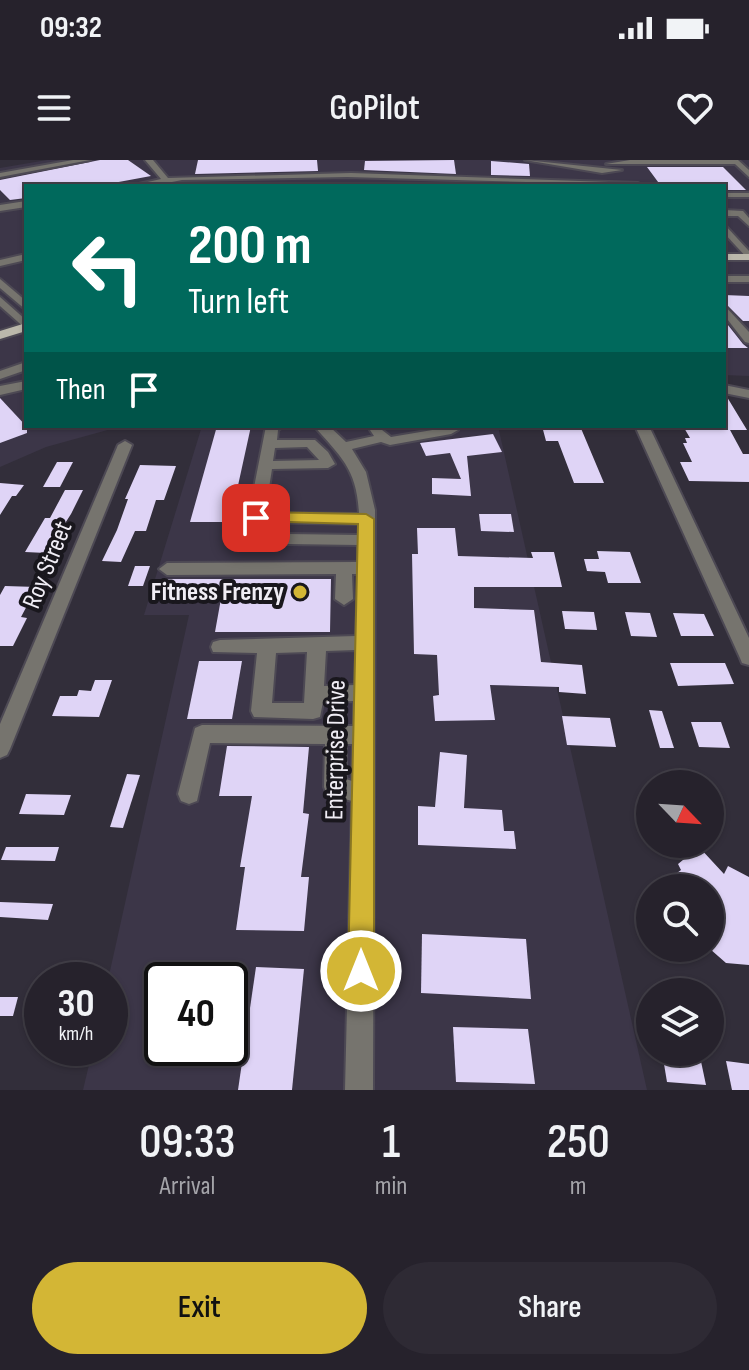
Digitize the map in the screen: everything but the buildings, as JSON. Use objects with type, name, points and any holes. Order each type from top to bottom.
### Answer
[{"type":"main road","points":[[726,257],[749,257]]},
{"type":"main road","points":[[0,335],[24,327]]},
{"type":"street","points":[[0,175],[86,160]]},
{"type":"street","points":[[149,160],[168,183],[182,178],[331,172],[352,179],[574,184]]},
{"type":"street","points":[[348,160],[352,179]]},
{"type":"street","points":[[529,160],[602,171],[610,165],[643,161],[737,162],[749,175]]},
{"type":"street","points":[[610,165],[634,184]]},
{"type":"street","points":[[182,178],[190,184]]},
{"type":"street","points":[[726,195],[749,195]]},
{"type":"street","points":[[0,208],[24,204]]},
{"type":"street","points":[[726,213],[740,213],[749,223]]},
{"type":"street","points":[[726,229],[749,257]]},
{"type":"street","points":[[0,263],[24,258]]},
{"type":"street","points":[[726,279],[749,279]]},
{"type":"street","points":[[0,282],[24,301]]},
{"type":"street","points":[[726,290],[749,290]]},
{"type":"street","points":[[0,300],[24,324]]},
{"type":"street","points":[[726,311],[749,340]]},
{"type":"street","points":[[0,375],[24,367]]},
{"type":"street","points":[[0,390],[24,386]]},
{"type":"street","points":[[744,393],[749,404]]},
{"type":"street","points":[[272,428],[256,518],[366,529]]},
{"type":"street","name":"Enterprise Drive","points":[[323,428],[343,447],[363,477],[366,529],[359,1090]]},
{"type":"street","points":[[343,447],[378,433],[390,441],[450,428]]},
{"type":"street","points":[[643,428],[749,658]]},
{"type":"street","points":[[265,465],[328,464],[310,443],[269,444]]},
{"type":"street","name":"Roy Street","points":[[0,749],[125,445]]},
{"type":"street","points":[[287,539],[366,529]]},
{"type":"street","points":[[167,569],[366,568]]},
{"type":"street","points":[[344,569],[344,599]]},
{"type":"street","points":[[220,647],[365,643]]},
{"type":"street","points":[[267,646],[261,711],[313,711],[317,644]]},
{"type":"street","points":[[314,694],[364,693]]},
{"type":"street","points":[[189,794],[202,734],[364,735]]},
{"type":"street","points":[[336,734],[335,787],[363,793]]},
{"type":"shaded area","points":[[47,160],[749,160],[749,376],[726,375],[726,184],[24,184],[24,428],[115,428],[46,447],[0,467],[0,168]]},
{"type":"shaded area","points":[[201,428],[498,428],[636,1041],[636,1066],[642,1066],[647,1090],[83,1090],[89,1066],[128,1066],[128,962],[112,962],[189,615],[144,615]]},
{"type":"place","name":"Fitness Frenzy","points":[[300,592]]},
{"type":"route","points":[[256,518],[366,519],[361,971]]}]
